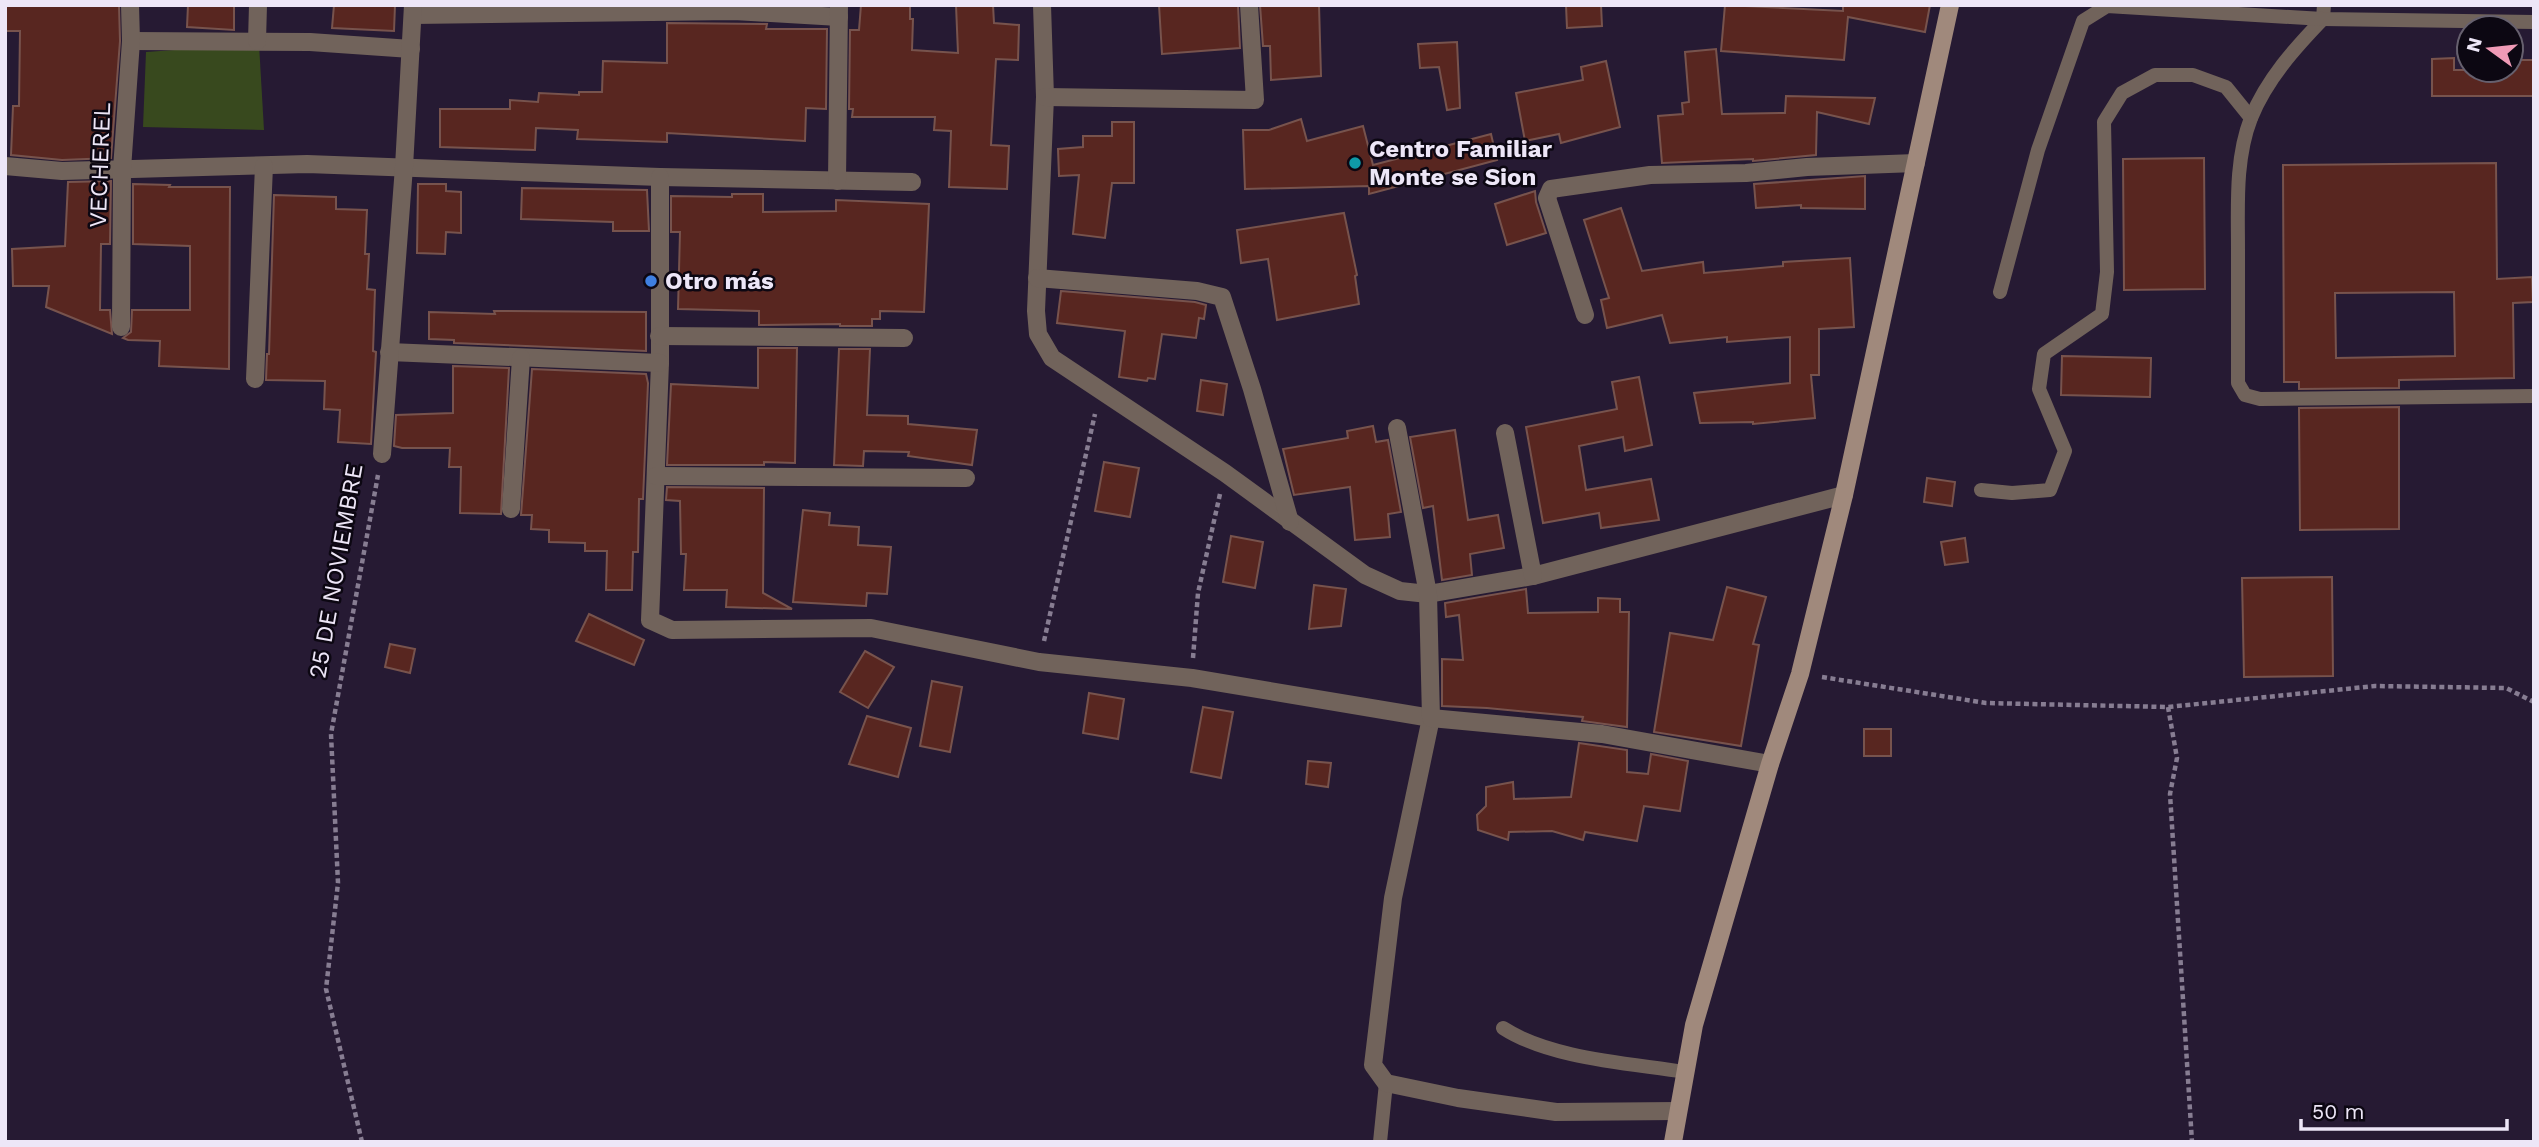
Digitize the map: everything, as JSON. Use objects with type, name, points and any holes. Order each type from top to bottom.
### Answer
[{"type":"street","name":"VECHEREL","points":[[121,327],[122,169],[131,41],[130,5]]},
{"type":"street","points":[[257,41],[258,5]]},
{"type":"street","points":[[1042,5],[1045,97],[1037,278],[1038,334],[1052,358],[1225,473],[1365,575],[1400,591],[1428,594],[1533,576],[1844,495]]},
{"type":"street","points":[[1045,97],[1255,100],[1249,5]]},
{"type":"street","points":[[1672,1142],[1694,1026],[1770,764],[1800,674],[1844,495],[1950,5]]},
{"type":"street","points":[[413,10],[734,8],[839,11],[837,181]]},
{"type":"street","name":"25 DE NOVIEMBRE","points":[[382,454],[413,10]]},
{"type":"street","points":[[131,41],[257,41],[411,50]]},
{"type":"street","points":[[1585,315],[1547,198],[1551,189],[1650,175],[1746,173],[1807,167],[1916,163]]},
{"type":"street","points":[[5,166],[62,171],[307,164],[660,177],[912,182]]},
{"type":"street","points":[[255,379],[264,166]]},
{"type":"street","points":[[660,177],[660,363],[650,620],[672,630],[871,628],[1039,662],[1192,678],[1431,718],[1602,734],[1770,764]]},
{"type":"street","points":[[1037,278],[1198,291],[1222,297],[1252,389],[1290,522]]},
{"type":"street","points":[[659,336],[904,338]]},
{"type":"street","points":[[389,352],[660,363]]},
{"type":"street","points":[[511,509],[521,358]]},
{"type":"street","points":[[1397,428],[1428,594],[1431,718],[1391,912],[1373,1065],[1386,1083],[1458,1098],[1556,1112],[1677,1111]]},
{"type":"street","points":[[1505,433],[1533,576]]},
{"type":"street","points":[[656,476],[966,478]]},
{"type":"lane","points":[[2000,292],[2038,150],[2082,21],[2107,6],[2534,22]]},
{"type":"lane","points":[[2323,12],[2289,55],[2251,118],[2242,147],[2238,197],[2238,383],[2245,396],[2260,399],[2534,396]]},
{"type":"lane","points":[[1981,490],[2012,493],[2050,490],[2065,451],[2039,389],[2042,366],[2044,355],[2102,314],[2107,272],[2104,122],[2122,93],[2155,75],[2193,75],[2225,87],[2251,118]]},
{"type":"lane","points":[[1503,1028],[1518,1038],[1582,1056],[1685,1072]]},
{"type":"lane","points":[[1380,1142],[1386,1083]]},
{"type":"path","points":[[1039,662],[1101,390]]},
{"type":"path","name":"25 DE NOVIEMBRE","points":[[362,1142],[326,989],[338,883],[331,734],[382,454]]},
{"type":"path","points":[[1192,678],[1198,593],[1225,473]]},
{"type":"path","points":[[1800,674],[1986,703],[2168,707],[2375,686],[2506,688],[2534,702]]},
{"type":"path","points":[[2168,707],[2177,758],[2170,794],[2192,1142]]},
{"type":"green space","points":[[259,44],[264,130],[143,127],[146,52]]},
{"type":"building","points":[[5,5],[119,5],[120,41],[111,158],[62,160],[11,155],[13,106],[19,106],[20,31],[5,31]]},
{"type":"building","points":[[188,5],[234,5],[234,30],[187,27]]},
{"type":"building","points":[[334,5],[395,5],[394,31],[332,28]]},
{"type":"building","points":[[861,5],[910,5],[910,19],[913,19],[912,50],[958,53],[956,5],[993,5],[994,23],[1019,25],[1018,60],[996,59],[991,145],[1009,146],[1007,189],[949,187],[951,131],[934,130],[935,117],[852,117],[853,109],[849,109],[850,30],[859,30]]},
{"type":"building","points":[[1159,5],[1238,5],[1240,48],[1162,54]]},
{"type":"building","points":[[1260,5],[1319,5],[1321,76],[1271,80],[1270,46],[1263,46]]},
{"type":"building","points":[[1566,5],[1601,5],[1602,26],[1567,28]]},
{"type":"building","points":[[1725,5],[1843,11],[1843,5],[1930,5],[1925,32],[1848,17],[1844,60],[1721,51]]},
{"type":"building","points":[[667,23],[767,24],[766,29],[827,29],[826,109],[806,108],[805,141],[667,133],[667,142],[577,139],[578,130],[536,128],[535,150],[440,147],[440,109],[510,109],[510,100],[538,102],[539,93],[579,95],[579,92],[602,92],[603,61],[667,63]]},
{"type":"building","points":[[1457,42],[1460,108],[1447,110],[1439,67],[1420,68],[1418,44]]},
{"type":"building","points":[[1716,49],[1722,114],[1785,113],[1786,96],[1875,98],[1869,124],[1817,112],[1816,155],[1753,161],[1662,163],[1658,116],[1683,114],[1682,103],[1689,102],[1685,52]]},
{"type":"building","points":[[2454,58],[2455,84],[2525,84],[2525,60],[2534,60],[2534,96],[2432,96],[2432,59]]},
{"type":"building","points":[[1606,61],[1620,127],[1561,143],[1559,134],[1525,141],[1516,93],[1583,80],[1581,67]]},
{"type":"building","points":[[1301,119],[1307,141],[1363,126],[1373,165],[1491,134],[1497,160],[1369,194],[1369,186],[1245,189],[1243,130],[1269,130]]},
{"type":"building","points":[[1112,122],[1134,122],[1134,183],[1112,183],[1105,238],[1073,234],[1079,175],[1059,176],[1058,149],[1083,147],[1083,136],[1112,136]]},
{"type":"building","points":[[2204,158],[2205,289],[2124,290],[2123,159]]},
{"type":"building","points":[[2496,163],[2497,279],[2532,277],[2533,302],[2513,303],[2514,378],[2399,380],[2399,388],[2299,389],[2299,382],[2284,382],[2283,165]],"holes":[[[2454,292],[2455,356],[2336,358],[2335,293]]]},
{"type":"building","points":[[1865,176],[1865,209],[1801,208],[1801,205],[1756,208],[1754,184]]},
{"type":"building","points":[[111,181],[110,244],[101,244],[100,310],[110,310],[112,334],[46,307],[49,286],[13,286],[12,249],[65,246],[68,182]]},
{"type":"building","points":[[133,184],[230,187],[229,369],[159,366],[160,341],[123,338],[131,332],[132,310],[190,310],[190,246],[133,244]]},
{"type":"building","points":[[418,184],[446,184],[446,191],[461,192],[461,233],[446,232],[445,254],[417,253]]},
{"type":"building","points":[[522,188],[647,190],[649,231],[613,231],[613,222],[521,219]]},
{"type":"building","points":[[1535,191],[1546,233],[1507,245],[1495,204]]},
{"type":"building","points":[[732,194],[763,194],[763,212],[836,211],[836,200],[929,204],[924,312],[880,311],[880,319],[872,319],[872,326],[840,326],[759,325],[759,311],[678,309],[680,232],[671,232],[671,196],[732,197]]},
{"type":"building","points":[[274,195],[336,197],[336,209],[367,210],[367,289],[375,290],[373,351],[376,352],[371,444],[338,442],[340,410],[324,409],[325,381],[266,380]]},
{"type":"building","points":[[1621,208],[1642,271],[1703,262],[1704,273],[1783,266],[1783,262],[1850,258],[1854,327],[1819,329],[1819,375],[1811,375],[1815,418],[1753,424],[1700,423],[1694,393],[1790,383],[1790,337],[1727,342],[1727,337],[1670,343],[1662,315],[1607,328],[1601,300],[1609,298],[1584,220]]},
{"type":"building","points":[[1344,213],[1357,275],[1359,304],[1277,320],[1268,259],[1241,263],[1237,230]]},
{"type":"building","points":[[1061,291],[1195,302],[1206,305],[1204,319],[1199,318],[1196,338],[1162,334],[1155,379],[1148,378],[1147,381],[1119,377],[1125,331],[1057,323]]},
{"type":"building","points":[[494,311],[646,312],[646,351],[454,343],[454,340],[429,339],[429,312],[495,314]]},
{"type":"building","points":[[758,348],[797,348],[795,463],[667,465],[671,384],[758,388]]},
{"type":"building","points":[[839,349],[870,349],[867,415],[908,416],[908,424],[977,430],[972,465],[908,456],[909,452],[864,451],[863,466],[834,465]]},
{"type":"building","points":[[2062,356],[2151,358],[2150,397],[2061,395]]},
{"type":"building","points":[[453,366],[509,368],[501,514],[460,513],[461,467],[449,467],[450,448],[394,446],[396,415],[453,413]]},
{"type":"building","points":[[532,369],[646,374],[648,383],[643,499],[639,499],[638,552],[633,552],[632,590],[606,590],[607,551],[585,551],[585,543],[549,542],[549,530],[531,529],[532,515],[521,515]]},
{"type":"building","points":[[1639,377],[1652,445],[1625,451],[1623,437],[1579,446],[1586,490],[1651,479],[1659,520],[1601,528],[1599,513],[1543,523],[1526,427],[1617,409],[1612,382]]},
{"type":"building","points":[[1201,380],[1227,384],[1223,415],[1197,411]]},
{"type":"building","points":[[2399,407],[2399,529],[2300,530],[2299,408]]},
{"type":"building","points":[[1373,426],[1376,442],[1388,440],[1401,512],[1388,514],[1390,537],[1355,540],[1350,487],[1294,495],[1283,449],[1348,438],[1347,431]]},
{"type":"building","points":[[1455,430],[1468,520],[1498,515],[1504,548],[1470,554],[1472,575],[1442,580],[1433,506],[1423,508],[1410,437]]},
{"type":"building","points":[[1104,462],[1139,468],[1130,517],[1095,511]]},
{"type":"building","points":[[1927,478],[1955,482],[1952,506],[1924,502]]},
{"type":"building","points":[[667,487],[764,488],[763,593],[792,609],[726,607],[727,590],[684,590],[686,554],[681,554],[680,501],[666,500]]},
{"type":"building","points":[[803,510],[830,513],[829,525],[859,527],[858,545],[891,547],[887,594],[867,593],[866,606],[793,602]]},
{"type":"building","points":[[1231,536],[1263,542],[1255,588],[1223,582]]},
{"type":"building","points":[[1965,538],[1968,562],[1945,565],[1941,542]]},
{"type":"building","points":[[2332,577],[2333,676],[2244,677],[2242,578]]},
{"type":"building","points":[[1314,585],[1346,589],[1341,626],[1309,629]]},
{"type":"building","points":[[1727,587],[1766,597],[1753,644],[1759,645],[1741,746],[1654,732],[1670,633],[1713,640]]},
{"type":"building","points":[[1526,589],[1528,613],[1598,612],[1598,598],[1620,599],[1620,612],[1629,612],[1627,727],[1582,721],[1583,717],[1442,706],[1442,659],[1463,660],[1459,615],[1446,617],[1445,603]]},
{"type":"building","points":[[589,614],[644,640],[634,665],[576,641]]},
{"type":"building","points":[[390,644],[415,649],[410,673],[385,667]]},
{"type":"building","points":[[865,651],[894,667],[868,708],[840,692]]},
{"type":"building","points":[[932,681],[962,687],[950,752],[920,746]]},
{"type":"building","points":[[1089,693],[1124,699],[1118,739],[1083,733]]},
{"type":"building","points":[[1203,707],[1233,712],[1221,778],[1191,772]]},
{"type":"building","points":[[867,716],[911,728],[898,777],[849,764]]},
{"type":"building","points":[[1864,729],[1891,729],[1891,756],[1864,756]]},
{"type":"building","points":[[1579,743],[1627,750],[1627,772],[1648,774],[1651,754],[1688,761],[1680,811],[1644,806],[1637,841],[1585,832],[1583,840],[1552,831],[1509,832],[1508,840],[1478,830],[1477,815],[1486,806],[1486,787],[1513,782],[1514,799],[1571,797]]},
{"type":"building","points":[[1308,761],[1331,763],[1328,787],[1306,784]]},
{"type":"place","name":"Centro Familiar Monte se Sion","points":[[1355,163]]},
{"type":"place","name":"Otro más","points":[[651,281]]}]
